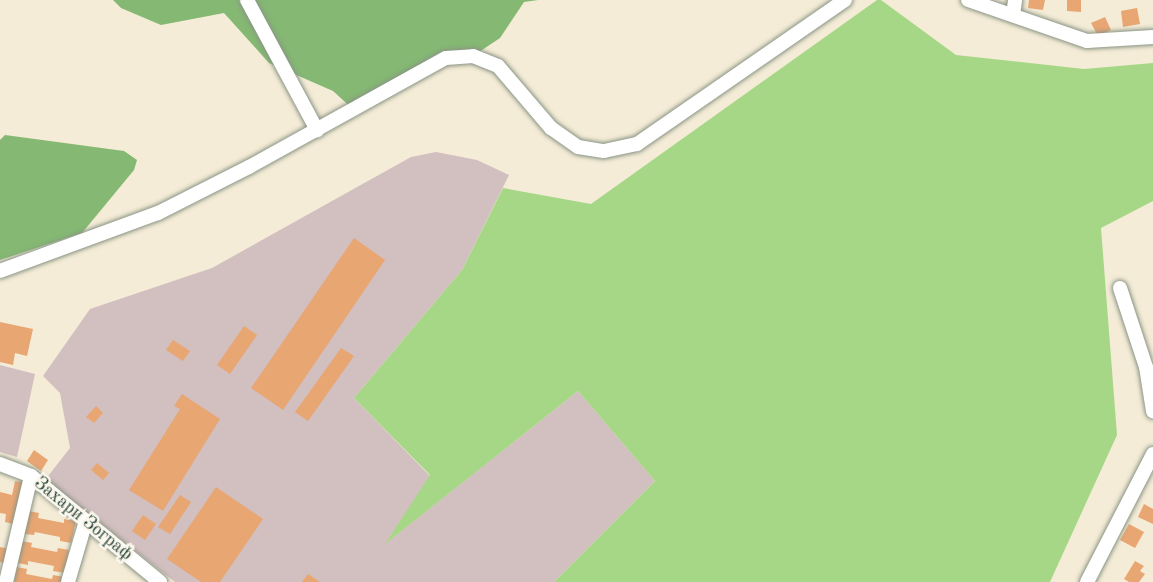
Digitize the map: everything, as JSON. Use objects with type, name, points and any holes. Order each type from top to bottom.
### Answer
[{"type":"street","points":[[248,0],[317,130]]},
{"type":"street","points":[[0,271],[158,213],[317,130],[446,58],[473,56],[498,66],[551,128],[578,147],[604,151],[637,144],[845,0]]},
{"type":"street","points":[[968,0],[1087,41],[1153,37]]},
{"type":"street","points":[[1013,15],[1015,0]]},
{"type":"street","points":[[1120,288],[1146,367],[1153,411]]},
{"type":"street","points":[[1092,580],[1153,454]]},
{"type":"street","name":"Захари Зограф","points":[[0,464],[31,476],[160,582]]},
{"type":"street","points":[[6,582],[31,476]]},
{"type":"street","points":[[68,582],[86,521]]},
{"type":"shaded area","points":[[436,152],[477,160],[509,175],[462,270],[354,398],[430,476],[386,543],[578,391],[655,481],[554,582],[175,582],[45,480],[70,448],[60,393],[43,376],[90,309],[212,268],[411,157]]},
{"type":"shaded area","points":[[0,365],[35,374],[17,457],[0,452]]},
{"type":"green space","points":[[113,0],[538,0],[524,2],[500,38],[473,56],[446,58],[354,110],[333,91],[269,63],[224,13],[161,25],[121,8]]},
{"type":"green space","points":[[877,0],[881,0],[956,55],[1084,69],[1153,63],[1153,201],[1101,228],[1117,435],[1050,582],[554,582],[655,481],[578,391],[385,544],[430,475],[354,398],[462,270],[503,188],[591,204]]},
{"type":"green space","points":[[5,135],[124,151],[137,160],[134,170],[82,233],[0,260],[0,140]]},
{"type":"building","points":[[1029,0],[1045,0],[1043,10],[1028,8]]},
{"type":"building","points":[[1067,0],[1081,0],[1081,12],[1067,11]]},
{"type":"building","points":[[1137,8],[1140,24],[1123,27],[1121,11]]},
{"type":"building","points":[[1105,17],[1111,30],[1098,36],[1091,23]]},
{"type":"building","points":[[354,238],[385,260],[283,410],[251,388]]},
{"type":"building","points":[[0,322],[33,329],[27,356],[15,353],[13,365],[0,362]]},
{"type":"building","points":[[244,326],[257,335],[230,374],[217,365]]},
{"type":"building","points":[[173,340],[190,351],[183,361],[166,350]]},
{"type":"building","points":[[341,348],[354,356],[308,421],[295,412]]},
{"type":"building","points":[[182,394],[220,419],[163,511],[129,490],[180,409],[174,406]]},
{"type":"building","points":[[96,406],[103,413],[94,423],[86,417]]},
{"type":"building","points":[[34,450],[48,460],[41,471],[27,461]]},
{"type":"building","points":[[97,463],[109,473],[103,480],[91,470]]},
{"type":"building","points":[[15,481],[27,483],[18,525],[5,522],[6,514],[0,513],[0,492],[12,495]]},
{"type":"building","points":[[216,487],[263,519],[220,582],[201,582],[167,559]]},
{"type":"building","points":[[180,495],[191,502],[170,534],[158,527]]},
{"type":"building","points":[[1144,504],[1153,509],[1153,524],[1138,517]]},
{"type":"building","points":[[29,511],[39,513],[38,518],[64,523],[64,519],[76,521],[71,543],[60,541],[60,537],[35,532],[34,535],[24,534]]},
{"type":"building","points":[[143,515],[156,524],[145,540],[132,531]]},
{"type":"building","points":[[1129,524],[1144,532],[1135,548],[1120,540]]},
{"type":"building","points":[[22,541],[32,543],[31,547],[57,552],[58,548],[69,550],[65,573],[53,571],[54,566],[28,561],[28,565],[18,563]]},
{"type":"building","points":[[0,547],[9,549],[6,564],[0,562]]},
{"type":"building","points":[[1135,561],[1144,566],[1140,571],[1145,574],[1139,582],[1129,582],[1124,579]]},
{"type":"building","points":[[17,567],[27,569],[26,574],[52,579],[53,575],[64,577],[63,582],[14,582]]},
{"type":"building","points":[[308,574],[320,582],[302,582]]}]
